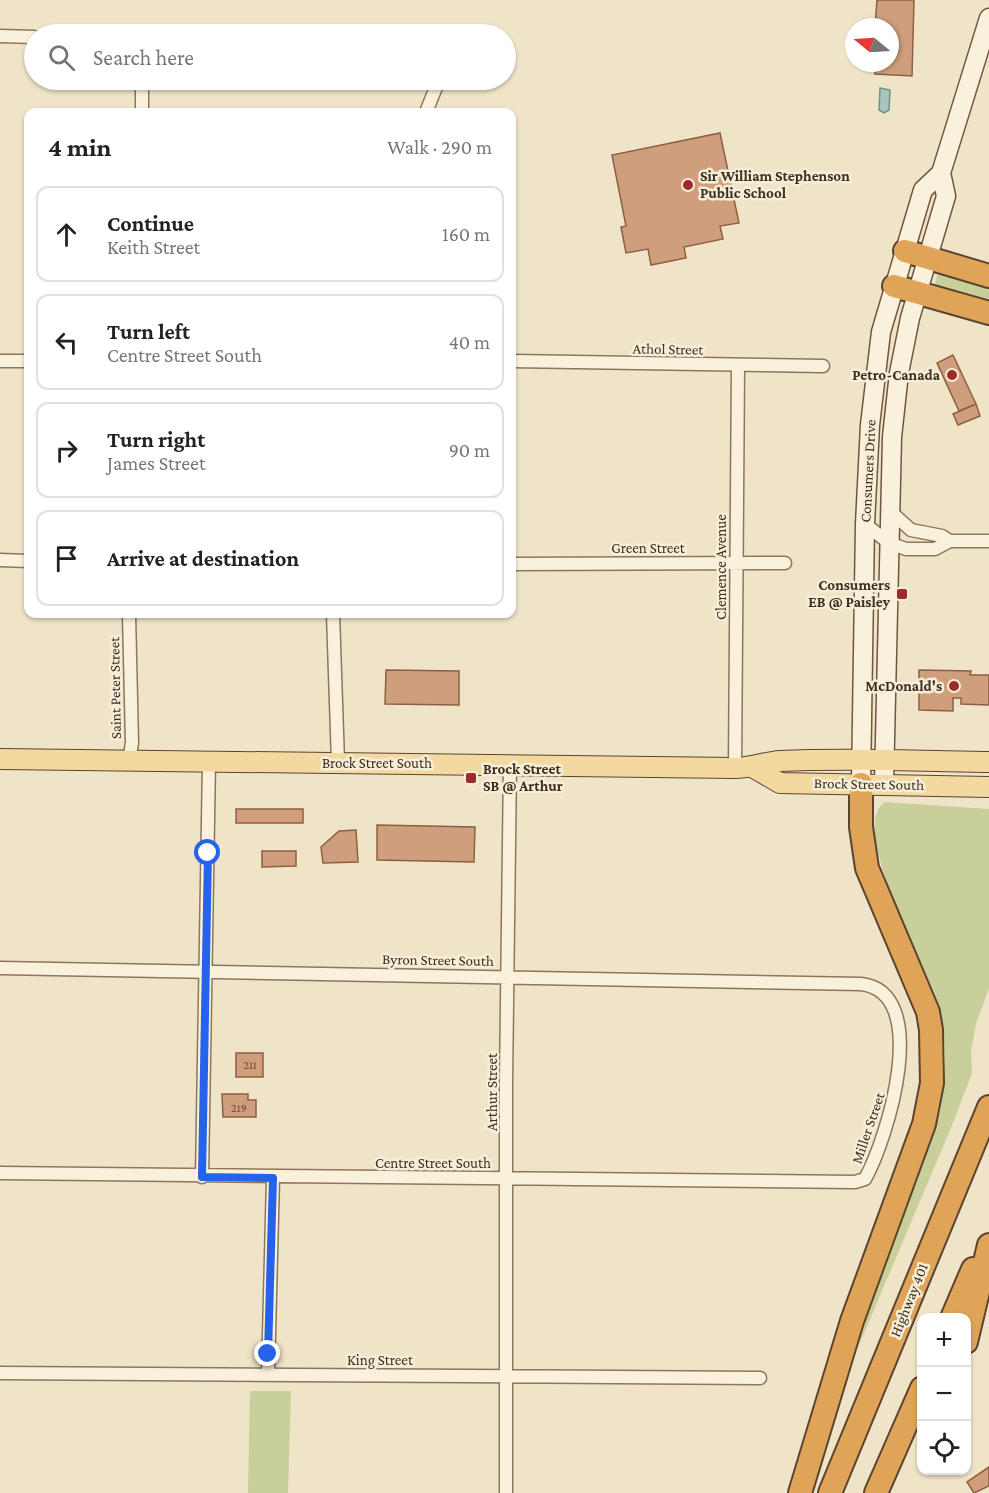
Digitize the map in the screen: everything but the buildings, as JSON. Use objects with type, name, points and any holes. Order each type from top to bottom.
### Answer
[{"type":"highway","points":[[904,251],[989,276]]},
{"type":"highway","points":[[894,286],[989,312]]},
{"type":"highway","points":[[800,1493],[852,1321],[924,1124],[932,1083],[931,1030],[928,1012],[867,867],[861,827],[861,784]]},
{"type":"highway","name":"Highway 401","points":[[830,1493],[989,1107]]},
{"type":"highway","points":[[954,1313],[989,1232]]},
{"type":"highway","points":[[971,1321],[989,1245]]},
{"type":"highway","points":[[876,1493],[917,1397]]},
{"type":"main road","name":"Consumers Drive","points":[[861,784],[865,524],[870,425],[881,332],[923,190],[941,173],[989,18]]},
{"type":"main road","name":"Consumers Drive","points":[[884,783],[892,436],[898,373],[917,291],[946,196],[941,173]]},
{"type":"main road","name":"Brock Street South","points":[[0,759],[745,768],[776,761],[989,762]]},
{"type":"main road","name":"Brock Street South","points":[[745,768],[780,783],[884,783],[989,787]]},
{"type":"street","points":[[0,36],[24,37]]},
{"type":"street","points":[[142,90],[142,108]]},
{"type":"street","points":[[428,108],[435,90]]},
{"type":"street","points":[[0,361],[24,361]]},
{"type":"street","name":"Athol Street","points":[[516,361],[823,366]]},
{"type":"street","name":"Clemence Avenue","points":[[738,365],[736,562],[745,768]]},
{"type":"street","points":[[890,511],[911,530],[942,536],[950,541]]},
{"type":"street","points":[[865,524],[889,543],[906,549],[935,549],[950,541],[989,541]]},
{"type":"street","points":[[0,560],[24,561]]},
{"type":"street","name":"Green Street","points":[[516,564],[785,563]]},
{"type":"street","name":"Saint Peter Street","points":[[129,618],[132,743],[129,761]]},
{"type":"street","points":[[333,618],[338,762]]},
{"type":"street","points":[[202,1177],[209,761]]},
{"type":"street","name":"Arthur Street","points":[[506,1493],[510,764]]},
{"type":"street","name":"Byron Street South","points":[[0,968],[508,976],[861,984],[875,987]]},
{"type":"street","name":"Miller Street","points":[[866,1179],[892,1108],[899,1065],[900,1041],[891,1006],[888,997],[875,987]]},
{"type":"street","name":"Centre Street South","points":[[0,1173],[273,1178],[855,1182],[866,1179]]},
{"type":"street","points":[[268,1374],[273,1178]]},
{"type":"street","name":"King Street","points":[[0,1373],[760,1378]]},
{"type":"green space","points":[[938,273],[989,287],[989,302],[939,287],[935,284]]},
{"type":"green space","points":[[885,802],[989,809],[989,988],[976,1024],[971,1052],[972,1073],[845,1378],[927,1145],[938,1110],[944,1074],[944,1036],[937,1000],[882,866],[876,838],[876,816]]},
{"type":"green space","points":[[250,1391],[291,1391],[288,1493],[248,1493]]},
{"type":"water","points":[[880,88],[890,90],[889,110],[884,113],[879,110]]},
{"type":"place","name":"Sir William Stephenson Public School","points":[[688,185]]},
{"type":"place","name":"Petro-Canada","points":[[952,375]]},
{"type":"place","name":"Consumers EB @ Paisley","points":[[902,594]]},
{"type":"place","name":"McDonald's","points":[[954,686]]},
{"type":"place","name":"Brock Street SB @ Arthur","points":[[471,778]]},
{"type":"route","points":[[208,853],[202,1177],[273,1178],[268,1354]]}]
